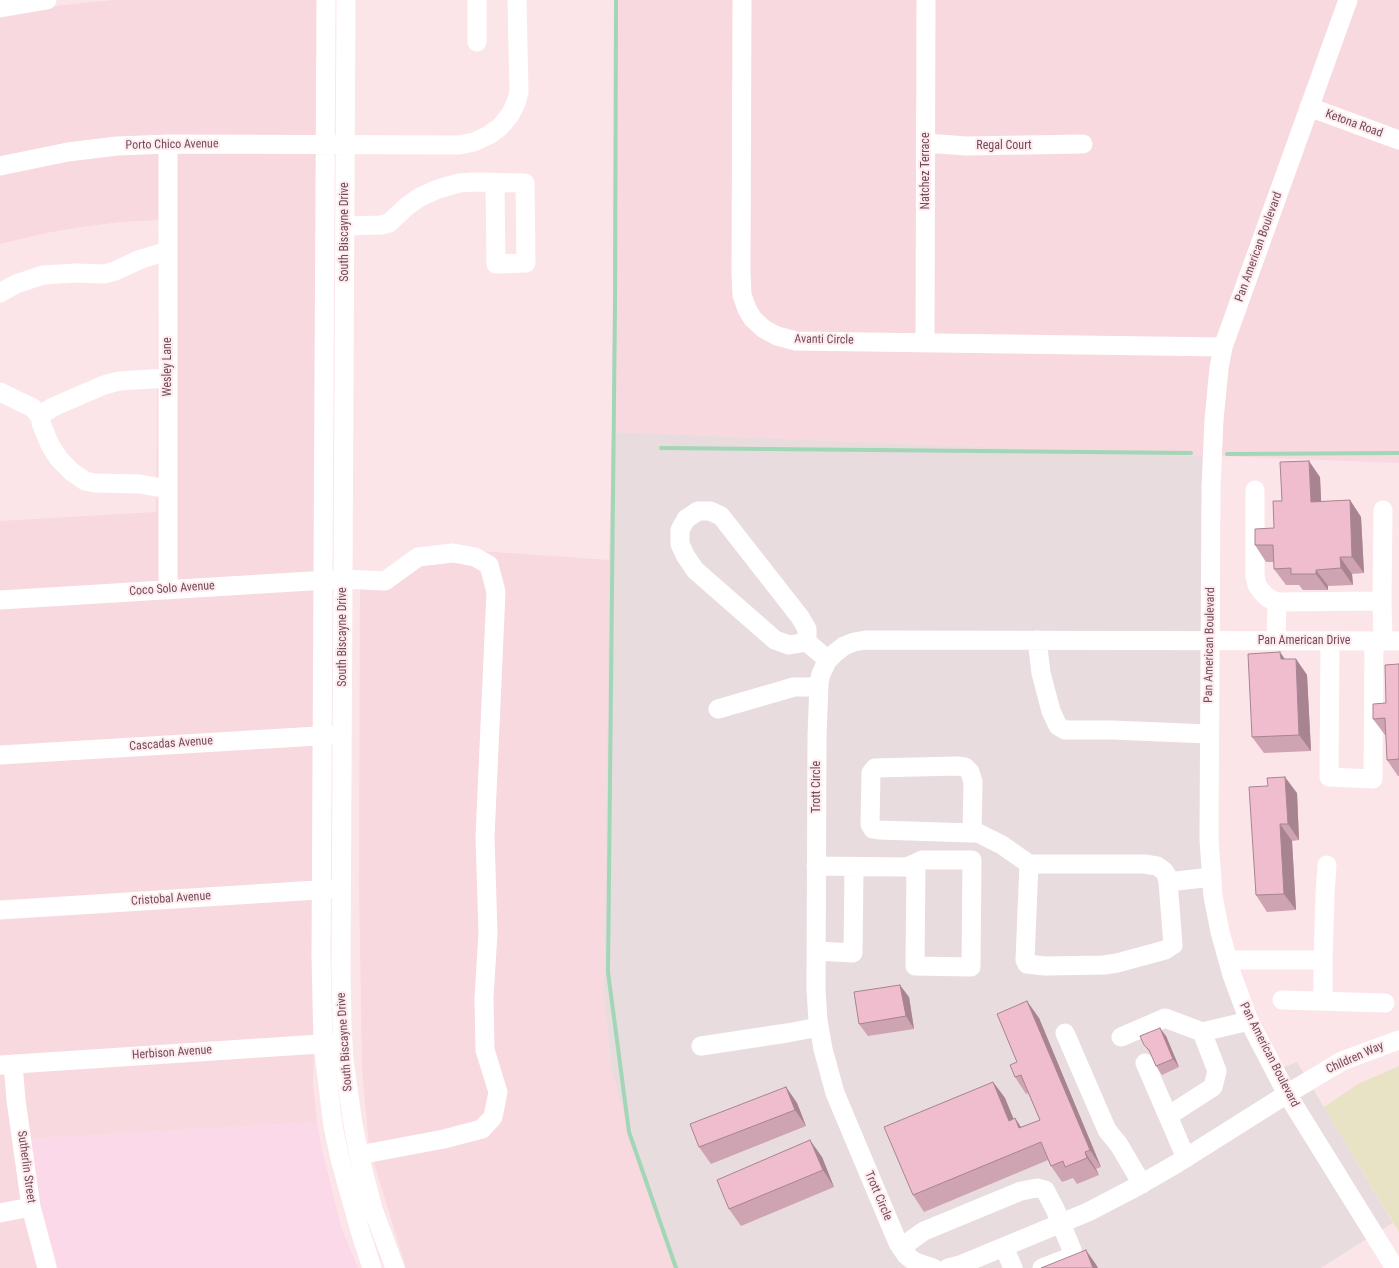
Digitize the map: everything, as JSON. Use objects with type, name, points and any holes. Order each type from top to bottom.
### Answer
[{"type":"street","points":[[0,8],[47,0]]},
{"type":"street","name":"South Biscayne Drive","points":[[326,0],[323,1044],[332,1117],[340,1159],[372,1268]]},
{"type":"street","name":"South Biscayne Drive","points":[[346,0],[341,998],[344,1060],[359,1155],[373,1209],[395,1268]]},
{"type":"street","points":[[477,0],[477,42]]},
{"type":"street","name":"Porto Chico Avenue","points":[[0,166],[68,152],[117,146],[168,144],[459,144],[474,142],[489,136],[500,127],[510,115],[516,103],[519,92],[517,0]]},
{"type":"street","name":"Avanti Circle","points":[[742,0],[742,294],[747,309],[764,329],[784,339],[796,340],[1223,346]]},
{"type":"street","name":"Natchez Terrace","points":[[925,342],[926,0]]},
{"type":"street","name":"Pan American Boulevard","points":[[1348,0],[1223,346],[1219,368],[1211,457],[1209,641],[1210,839],[1213,896],[1220,932],[1232,975],[1250,1021],[1287,1094],[1395,1268]]},
{"type":"street","name":"Ketona Road","points":[[1309,107],[1399,140]]},
{"type":"street","name":"Regal Court","points":[[926,143],[966,146],[1083,144]]},
{"type":"street","name":"Wesley Lane","points":[[168,144],[168,590]]},
{"type":"street","points":[[345,226],[389,223],[420,197],[438,189],[459,183],[495,182]]},
{"type":"street","points":[[0,293],[16,284],[43,275],[104,274],[116,271],[141,259],[168,251]]},
{"type":"street","points":[[168,378],[119,381],[104,385],[53,407],[44,413],[41,418],[41,423],[50,445],[59,459],[72,472],[85,481],[140,484],[168,489]]},
{"type":"street","points":[[0,392],[32,408],[41,418]]},
{"type":"street","points":[[1255,490],[1255,576],[1257,585],[1268,598],[1277,602],[1382,601]]},
{"type":"street","points":[[1330,641],[1329,777],[1373,779],[1385,641],[1382,601],[1383,510]]},
{"type":"street","points":[[807,642],[789,645],[775,640],[695,570],[680,544],[680,530],[686,519],[698,511],[710,511],[721,516],[800,617],[807,629],[807,642],[828,660],[844,646],[866,640],[1209,641]]},
{"type":"street","name":"Coco Solo Avenue","points":[[0,600],[343,579],[386,580],[418,558],[453,553],[475,557],[489,565],[496,592],[485,837],[488,933],[484,998],[485,1050],[498,1092],[492,1117],[482,1129],[444,1139],[359,1155]]},
{"type":"street","points":[[1276,641],[1277,602]]},
{"type":"street","points":[[1037,640],[1041,673],[1052,712],[1058,726],[1065,730],[1209,734]]},
{"type":"street","name":"Pan American Drive","points":[[1209,641],[1385,641]]},
{"type":"street","name":"Trott Circle","points":[[828,660],[821,674],[819,687],[816,866],[816,990],[819,1027],[826,1064],[835,1093],[903,1258]]},
{"type":"street","points":[[718,710],[794,687],[819,687]]},
{"type":"street","name":"Cascadas Avenue","points":[[0,755],[343,734]]},
{"type":"street","points":[[972,833],[973,782],[970,772],[964,767],[875,768],[872,773],[870,824],[873,829],[879,830],[972,833],[978,833],[1002,844],[1028,864],[1144,864],[1157,866],[1164,871],[1168,882],[1172,945],[1165,950],[1111,964],[1045,966],[1027,964],[1025,960],[1028,864]]},
{"type":"street","points":[[816,866],[906,867],[922,860],[972,860],[971,967],[915,966],[916,863]]},
{"type":"street","points":[[1323,1001],[1327,865]]},
{"type":"street","points":[[816,951],[853,953],[854,867]]},
{"type":"street","points":[[1168,882],[1212,877]]},
{"type":"street","name":"Cristobal Avenue","points":[[0,910],[342,888]]},
{"type":"street","points":[[1228,960],[1323,960]]},
{"type":"street","points":[[1282,1000],[1385,1002]]},
{"type":"street","points":[[1121,1037],[1165,1018],[1202,1032],[1250,1021]]},
{"type":"street","points":[[701,1046],[819,1027]]},
{"type":"street","points":[[1065,1032],[1107,1130],[1119,1145],[1142,1184]]},
{"type":"street","points":[[1168,1116],[1213,1087],[1217,1071],[1202,1032]]},
{"type":"street","name":"Children Way","points":[[1287,1094],[1342,1061],[1399,1040]]},
{"type":"street","name":"Herbison Avenue","points":[[6,1064],[343,1042]]},
{"type":"street","points":[[1145,1063],[1186,1158]]},
{"type":"street","name":"Sutherlin Street","points":[[6,1064],[16,1100],[31,1207],[47,1268]]},
{"type":"street","points":[[948,1268],[976,1264],[1004,1247],[1088,1212],[1142,1184],[1186,1158],[1287,1094]]},
{"type":"street","points":[[933,1268],[903,1258],[910,1241],[924,1231],[1021,1191],[1037,1188],[1045,1190],[1072,1250],[1070,1257],[1042,1268]]},
{"type":"street","points":[[0,1213],[31,1207]]},
{"type":"street","points":[[1004,1247],[1014,1268]]},
{"type":"shaded area","points":[[113,0],[318,0],[318,137],[0,158],[0,16],[63,5]]},
{"type":"shaded area","points":[[615,0],[735,0],[734,273],[759,335],[1214,354],[1204,456],[612,432]]},
{"type":"shaded area","points":[[750,0],[919,0],[918,334],[796,333],[768,323],[753,305],[748,274]]},
{"type":"shaded area","points":[[933,0],[1340,0],[1218,339],[932,334],[933,151],[1042,153],[1091,151],[1089,136],[966,139],[933,136]]},
{"type":"shaded area","points":[[1355,0],[1399,0],[1399,132],[1319,103]]},
{"type":"shaded area","points":[[1314,117],[1399,147],[1399,463],[1219,456],[1231,348]]},
{"type":"shaded area","points":[[161,152],[161,582],[0,592],[0,521],[156,512],[159,220],[80,227],[0,244],[0,174],[69,160],[118,154]]},
{"type":"shaded area","points":[[175,152],[318,152],[317,572],[176,581]]},
{"type":"shaded area","points":[[612,432],[1204,456],[1202,633],[865,632],[822,656],[811,1021],[912,1268],[675,1268],[672,1260],[622,1107],[611,1066],[604,997]]},
{"type":"shaded area","points":[[480,551],[609,560],[604,997],[611,1066],[675,1268],[406,1268],[373,1160],[485,1137],[492,1049],[492,838],[503,593]]},
{"type":"shaded area","points":[[454,561],[473,564],[483,570],[489,592],[491,1092],[486,1112],[478,1122],[369,1145],[362,1069],[359,885],[360,587],[421,565]]},
{"type":"shaded area","points":[[316,588],[316,728],[0,747],[0,608]]},
{"type":"shaded area","points":[[867,648],[1202,649],[1206,896],[1277,1090],[1172,1157],[1085,1205],[958,1258],[944,1261],[930,1260],[911,1249],[842,1091],[830,1048],[823,990],[827,685],[833,666],[847,653]]},
{"type":"shaded area","points":[[316,743],[315,882],[0,902],[0,763]]},
{"type":"shaded area","points":[[315,898],[314,1036],[0,1057],[0,918]]},
{"type":"shaded area","points":[[314,1052],[313,1083],[317,1122],[29,1139],[21,1071]]},
{"type":"shaded area","points":[[1297,1062],[1393,1223],[1380,1231],[1282,1068]]},
{"type":"shaded area","points":[[1399,1066],[1399,1232],[1324,1107],[1358,1084]]},
{"type":"shaded area","points":[[0,1072],[7,1072],[23,1201],[0,1205]]},
{"type":"shaded area","points":[[1285,1104],[1368,1238],[1321,1268],[974,1268]]},
{"type":"shaded area","points":[[317,1122],[341,1227],[358,1268],[58,1268],[36,1189],[29,1139]]},
{"type":"shaded area","points":[[26,1216],[39,1268],[0,1268],[0,1221]]},
{"type":"building","points":[[1309,461],[1311,502],[1350,500],[1352,557],[1340,557],[1341,568],[1316,570],[1316,574],[1291,574],[1291,568],[1274,569],[1273,545],[1255,545],[1255,529],[1274,528],[1273,501],[1282,501],[1280,462]]},
{"type":"building","points":[[1280,652],[1281,659],[1296,659],[1299,735],[1252,737],[1248,654]]},
{"type":"building","points":[[1399,664],[1399,759],[1387,760],[1385,718],[1373,719],[1373,704],[1386,703],[1385,665]]},
{"type":"building","points":[[1285,777],[1288,824],[1280,824],[1284,894],[1256,895],[1249,787],[1268,786],[1267,778]]},
{"type":"building","points":[[900,985],[906,1016],[859,1024],[854,992]]},
{"type":"building","points":[[1027,1001],[1090,1150],[1085,1152],[1087,1158],[1065,1167],[1063,1161],[1051,1166],[1041,1142],[913,1195],[884,1127],[993,1082],[1009,1121],[1015,1118],[1019,1128],[1040,1120],[1021,1075],[1015,1077],[1010,1065],[1017,1062],[997,1014]]},
{"type":"building","points":[[1160,1028],[1173,1059],[1156,1066],[1140,1036]]},
{"type":"building","points":[[786,1087],[795,1110],[699,1147],[690,1124]]},
{"type":"building","points":[[810,1140],[823,1170],[729,1209],[717,1180]]},
{"type":"building","points":[[1086,1250],[1093,1268],[1041,1268]]},
{"type":"waterway","points":[[616,0],[615,305],[608,972],[629,1132],[676,1268]]},
{"type":"waterway","points":[[661,448],[1191,453]]},
{"type":"waterway","points":[[1227,454],[1399,453]]}]
